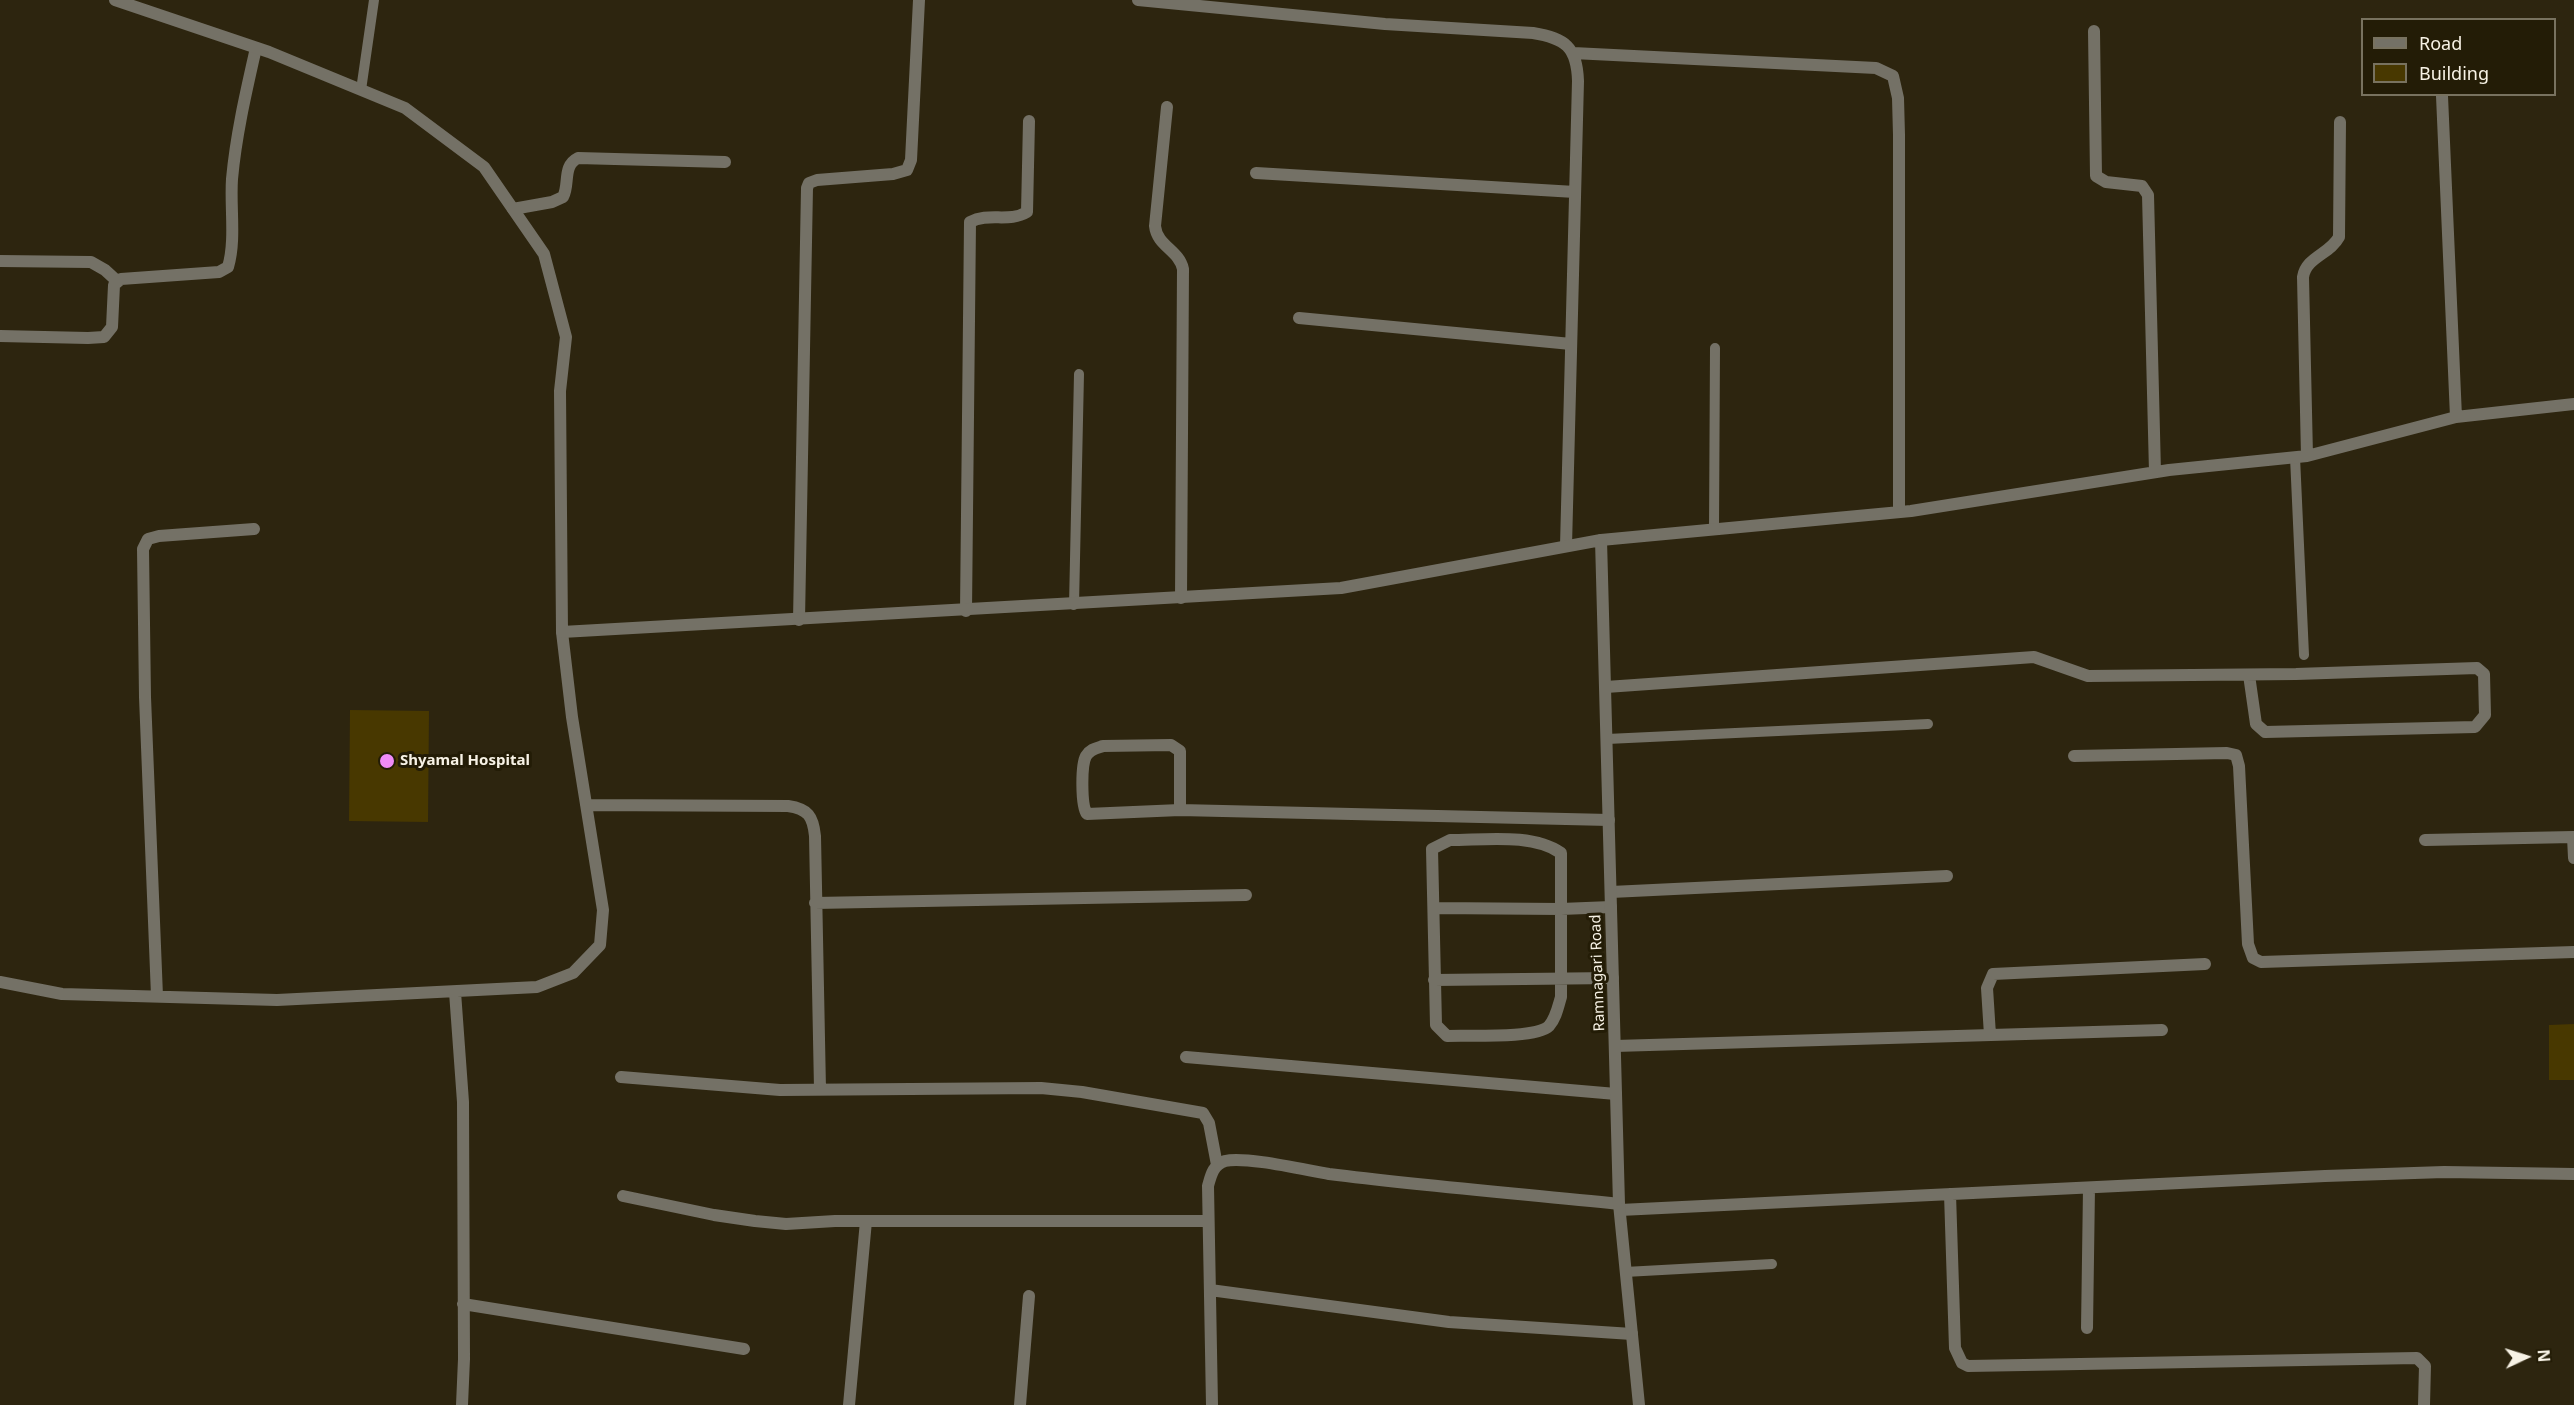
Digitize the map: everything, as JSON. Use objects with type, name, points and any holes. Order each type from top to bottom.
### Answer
[{"type":"street","points":[[0,982],[62,994],[277,1000],[455,993],[537,987],[573,973],[600,945],[603,909],[562,632],[560,391],[566,337],[544,254],[484,168],[405,108],[256,48],[115,0]]},
{"type":"street","points":[[799,620],[807,188],[809,183],[817,180],[893,174],[907,170],[911,160],[919,0]]},
{"type":"street","points":[[1138,0],[1385,24],[1533,33],[1550,36],[1564,42],[1573,53],[1578,66],[1578,81],[1566,546]]},
{"type":"street","points":[[2094,32],[2096,176],[2106,182],[2142,186],[2148,195],[2155,472]]},
{"type":"street","points":[[0,336],[104,337],[112,327],[113,290],[117,281],[126,278],[219,272],[228,267],[237,133],[256,48]]},
{"type":"street","points":[[1573,53],[1876,68],[1893,76],[1898,98],[1899,135],[1899,512]]},
{"type":"street","points":[[2442,96],[2456,417]]},
{"type":"street","points":[[1167,107],[1155,226],[1158,239],[1178,256],[1183,270],[1181,598]]},
{"type":"street","points":[[966,611],[970,222],[980,217],[1017,218],[1027,212],[1029,121]]},
{"type":"street","points":[[2301,457],[2303,277],[2306,266],[2331,248],[2339,237],[2340,122]]},
{"type":"street","points":[[513,209],[559,200],[566,192],[571,161],[585,156],[725,162]]},
{"type":"street","points":[[1256,173],[1575,192]]},
{"type":"street","points":[[0,261],[92,262],[117,281]]},
{"type":"street","points":[[1299,318],[1571,344]]},
{"type":"street","points":[[562,632],[1074,605],[1341,588],[1601,540],[1899,512],[2155,472],[2301,457],[2456,417],[2574,404]]},
{"type":"street","points":[[157,996],[145,697],[144,549],[148,539],[159,536],[254,529]]},
{"type":"street","name":"Ramnagari Road","points":[[1601,540],[1619,1207],[1639,1405]]},
{"type":"street","points":[[1606,687],[2034,657],[2088,676],[2249,675],[2477,668],[2484,674],[2485,715],[2475,727],[2265,732],[2256,724],[2249,675]]},
{"type":"street","points":[[1180,810],[1180,751],[1170,745],[1103,746],[1093,749],[1085,757],[1082,801],[1083,809],[1087,814],[1180,810],[1609,820]]},
{"type":"street","points":[[2074,756],[2227,753],[2236,755],[2239,766],[2248,944],[2253,958],[2261,962],[2574,952]]},
{"type":"street","points":[[586,805],[788,806],[806,810],[814,822],[820,1089]]},
{"type":"street","points":[[2425,840],[2573,837],[2574,858]]},
{"type":"street","points":[[1450,840],[1522,840],[1550,845],[1561,853],[1562,997],[1556,1017],[1547,1028],[1532,1033],[1447,1036],[1436,1025],[1434,908],[1432,849],[1450,840]]},
{"type":"street","points":[[1611,892],[1947,876]]},
{"type":"street","points":[[815,903],[1246,895]]},
{"type":"street","points":[[1434,908],[1611,907]]},
{"type":"street","points":[[1990,1035],[1987,988],[1993,974],[2205,964]]},
{"type":"street","points":[[1434,980],[1613,978]]},
{"type":"street","points":[[455,993],[463,1102],[462,1405]]},
{"type":"street","points":[[1615,1046],[2162,1030]]},
{"type":"street","points":[[1186,1057],[1616,1094]]},
{"type":"street","points":[[621,1077],[780,1090],[1041,1088],[1082,1092],[1197,1111],[1207,1117],[1217,1165]]},
{"type":"street","points":[[1212,1405],[1208,1186],[1212,1172],[1217,1165],[1223,1162],[1241,1160],[1330,1174],[1619,1207],[2432,1172],[2574,1174]]},
{"type":"street","points":[[2087,1328],[2089,1188]]},
{"type":"street","points":[[1950,1194],[1955,1348],[1957,1357],[1968,1366],[2417,1358],[2424,1366],[2424,1405]]},
{"type":"street","points":[[623,1196],[714,1215],[786,1224],[866,1221],[1208,1221]]},
{"type":"street","points":[[849,1405],[866,1221]]},
{"type":"street","points":[[1210,1290],[1449,1322],[1632,1334]]},
{"type":"street","points":[[1020,1405],[1029,1296]]},
{"type":"street","points":[[463,1304],[744,1349]]},
{"type":"lane","points":[[361,90],[374,0]]},
{"type":"lane","points":[[1714,529],[1715,348]]},
{"type":"lane","points":[[1074,605],[1079,374]]},
{"type":"lane","points":[[2301,457],[2304,655]]},
{"type":"lane","points":[[1607,739],[1928,724]]},
{"type":"lane","points":[[1625,1272],[1772,1264]]},
{"type":"building","points":[[350,710],[429,711],[428,822],[349,821]]},
{"type":"building","points":[[2574,1024],[2574,1080],[2549,1080],[2549,1025]]},
{"type":"place","name":"Shyamal Hospital","points":[[387,761]]}]
